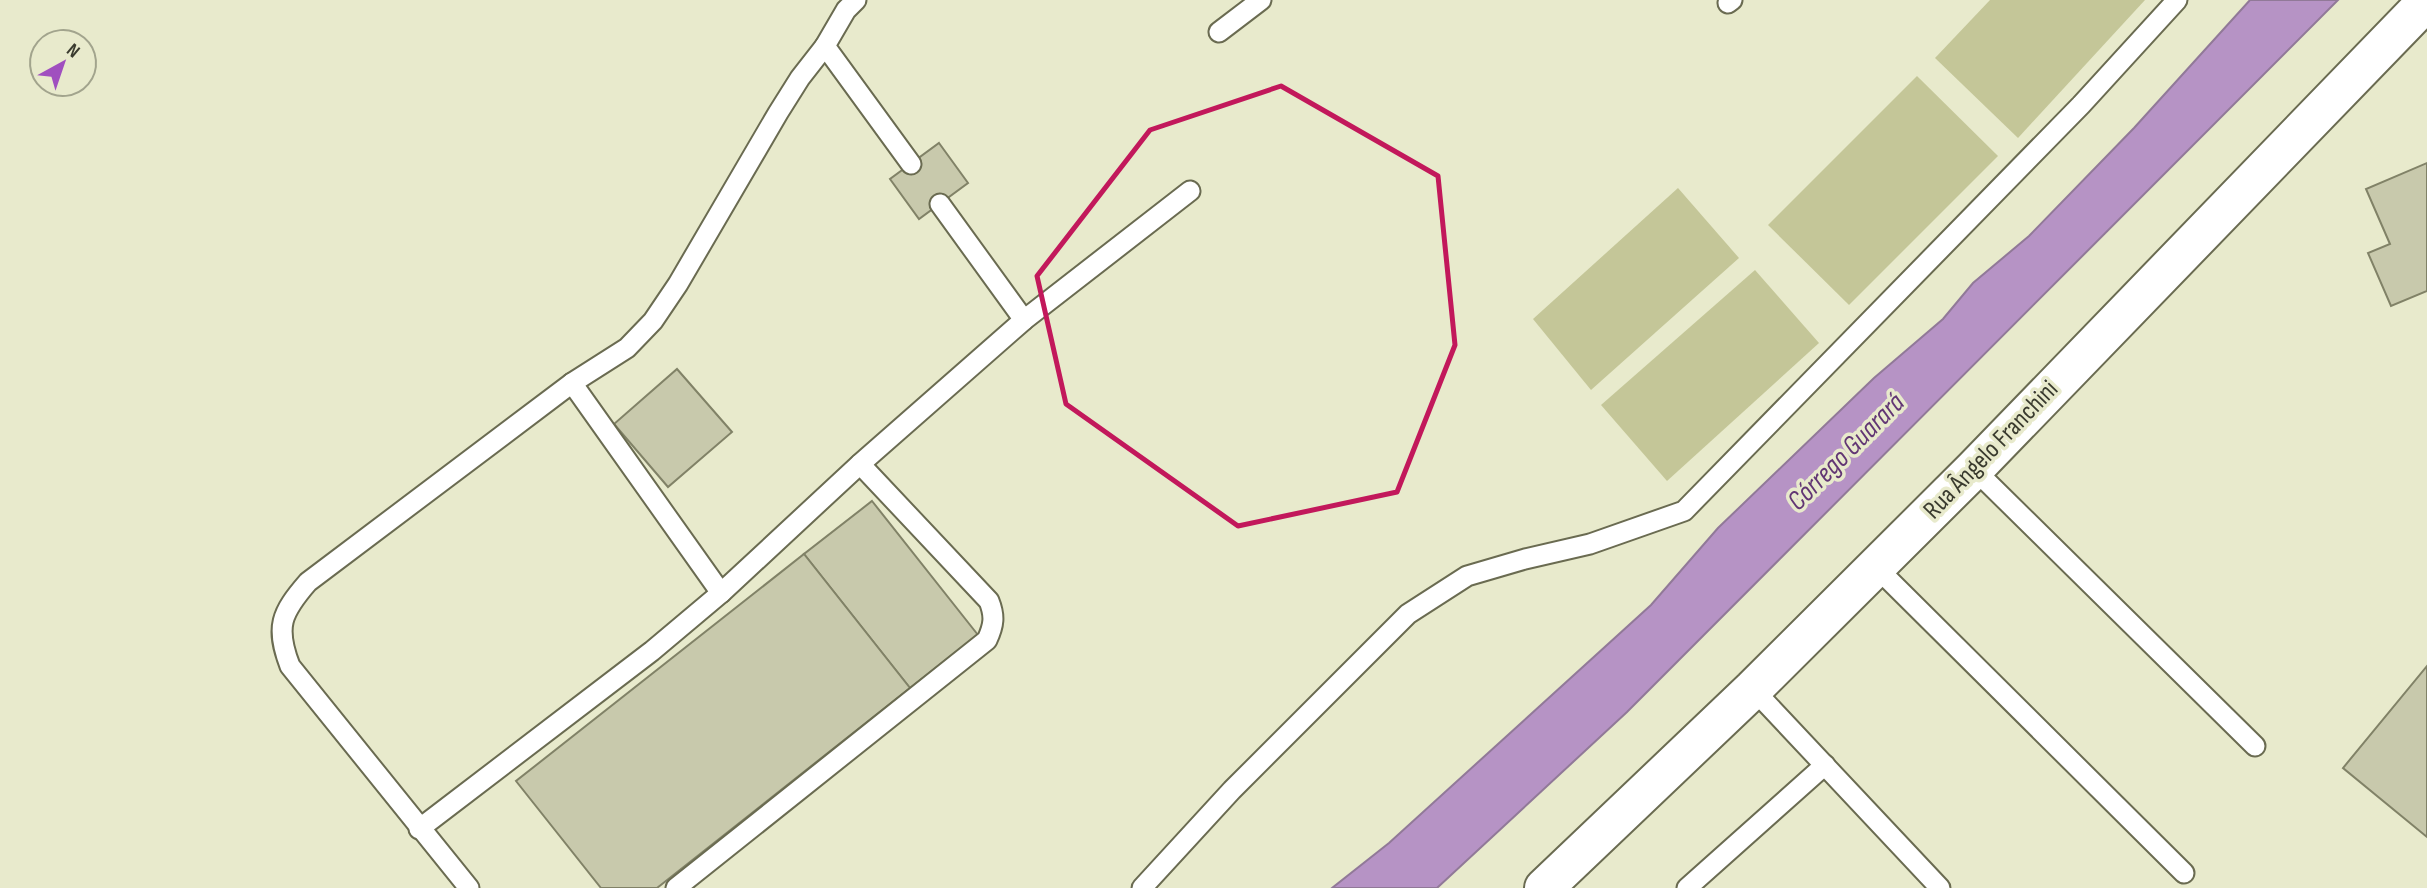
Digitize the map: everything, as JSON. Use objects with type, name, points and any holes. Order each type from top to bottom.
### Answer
[{"type":"street","name":"Rua Ângelo Franchini","points":[[1544,888],[1753,689],[1974,469],[2427,1]]},
{"type":"lane","points":[[469,888],[290,666],[281,642],[283,620],[293,600],[308,582],[572,383],[627,348],[653,321],[678,284],[800,78],[825,46],[846,10],[856,0]]},
{"type":"lane","points":[[1219,32],[1261,0]]},
{"type":"lane","points":[[1142,888],[1232,790],[1408,614],[1467,576],[1590,544],[1684,511],[2081,105],[2177,0]]},
{"type":"lane","points":[[825,46],[911,164]]},
{"type":"lane","points":[[419,829],[652,651],[721,593],[860,464],[1024,320],[1190,191]]},
{"type":"lane","points":[[940,204],[1024,320]]},
{"type":"lane","points":[[572,383],[721,593]]},
{"type":"lane","points":[[676,888],[987,640],[993,626],[994,613],[989,601],[860,464]]},
{"type":"lane","points":[[1974,469],[2255,746]]},
{"type":"lane","points":[[1876,567],[2184,873]]},
{"type":"lane","points":[[1753,689],[1940,888]]},
{"type":"lane","points":[[1687,888],[1825,765]]},
{"type":"highlighted area","points":[[1281,86],[1438,176],[1455,345],[1397,492],[1238,526],[1066,404],[1037,276],[1150,130]]},
{"type":"green space","points":[[1990,0],[2145,0],[2018,138],[1935,58]]},
{"type":"green space","points":[[1917,76],[1998,156],[1849,305],[1768,225]]},
{"type":"green space","points":[[1678,188],[1739,258],[1591,390],[1533,319]]},
{"type":"green space","points":[[1755,270],[1819,343],[1667,481],[1601,405]]},
{"type":"water","name":"Córrego Guarará","points":[[2250,0],[2338,0],[1627,712],[1437,888],[1332,888],[1389,843],[1651,605],[1718,528],[1874,378],[1943,319],[1973,283],[2029,236],[2134,128]]},
{"type":"building","points":[[939,143],[968,183],[919,219],[890,179]]},
{"type":"building","points":[[2427,163],[2427,291],[2391,306],[2368,253],[2390,244],[2366,189]]},
{"type":"building","points":[[677,369],[732,432],[668,487],[614,424]]},
{"type":"building","points":[[872,501],[978,635],[910,688],[804,554]]},
{"type":"building","points":[[804,554],[910,688],[657,888],[601,888],[516,781]]},
{"type":"building","points":[[2427,666],[2427,837],[2343,768]]}]
